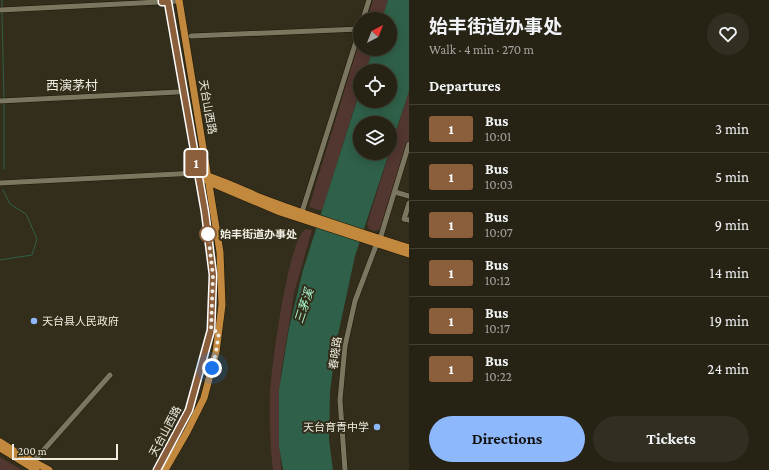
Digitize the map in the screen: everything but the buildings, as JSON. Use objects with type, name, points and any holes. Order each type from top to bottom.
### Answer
[{"type":"main road","name":"天台山西路","points":[[165,470],[194,420],[204,398],[216,352],[222,305],[220,252],[179,0]]},
{"type":"main road","name":"天台山西路","points":[[156,470],[189,410],[211,330],[213,275],[205,212],[168,1]]},
{"type":"main road","points":[[198,173],[280,212],[314,219],[378,241],[409,254]]},
{"type":"main road","points":[[209,179],[227,182],[259,197],[302,212],[314,219]]},
{"type":"main road","points":[[378,241],[409,248]]},
{"type":"main road","points":[[210,254],[220,252]]},
{"type":"main road","points":[[211,330],[219,332]]},
{"type":"main road","points":[[0,442],[49,470]]},
{"type":"main road","points":[[0,448],[36,470]]},
{"type":"street","points":[[0,10],[179,0]]},
{"type":"street","points":[[365,12],[369,0]]},
{"type":"street","points":[[191,36],[353,29]]},
{"type":"street","points":[[302,212],[353,51]]},
{"type":"street","points":[[0,101],[178,92]]},
{"type":"street","name":"春晓路","points":[[345,470],[340,400],[345,346],[355,301],[395,192],[409,144]]},
{"type":"street","points":[[0,183],[198,173]]},
{"type":"street","points":[[395,192],[409,196]]},
{"type":"street","points":[[409,203],[404,219],[409,220]]},
{"type":"street","points":[[33,462],[110,375]]},
{"type":"shaded area","points":[[373,0],[388,0],[384,12],[369,12]]},
{"type":"shaded area","points":[[355,56],[371,56],[368,64],[353,64],[353,108],[354,108],[322,210],[309,207]]},
{"type":"shaded area","points":[[409,91],[409,142],[381,229],[374,231],[369,229],[367,224],[387,160],[397,160],[397,129]]},
{"type":"shaded area","points":[[306,229],[312,230],[294,293],[281,373],[279,417],[281,470],[273,470],[270,442],[270,394],[277,334],[293,255],[299,237]]},
{"type":"shaded area","points":[[0,457],[22,470],[0,470]]},
{"type":"water","name":"三茅溪","points":[[388,0],[409,0],[409,91],[397,128],[397,116],[353,116],[353,160],[387,160],[355,256],[336,344],[330,392],[329,440],[333,470],[283,470],[279,446],[279,390],[289,328],[303,270],[355,108],[397,108],[397,64],[368,64],[371,56],[397,56],[397,12],[384,12]]},
{"type":"waterway","points":[[2,0],[2,7]]},
{"type":"waterway","points":[[2,13],[4,99]]},
{"type":"waterway","points":[[4,103],[4,169]]},
{"type":"waterway","points":[[0,260],[32,255],[37,239],[26,214],[10,204],[3,190]]},
{"type":"bus line","name":"1","points":[[157,470],[189,410],[211,330],[213,275],[205,212],[168,2],[162,2],[162,0]]},
{"type":"place","name":"始丰街道办事处","points":[[208,234]]},
{"type":"place","name":"天台县人民政府","points":[[34,321]]},
{"type":"place","name":"天台育青中学","points":[[377,427]]},
{"type":"district","name":"西演茅村","points":[[72,85]]},
{"type":"route","points":[[208,234],[213,275],[211,330],[219,332],[212,368]]}]
